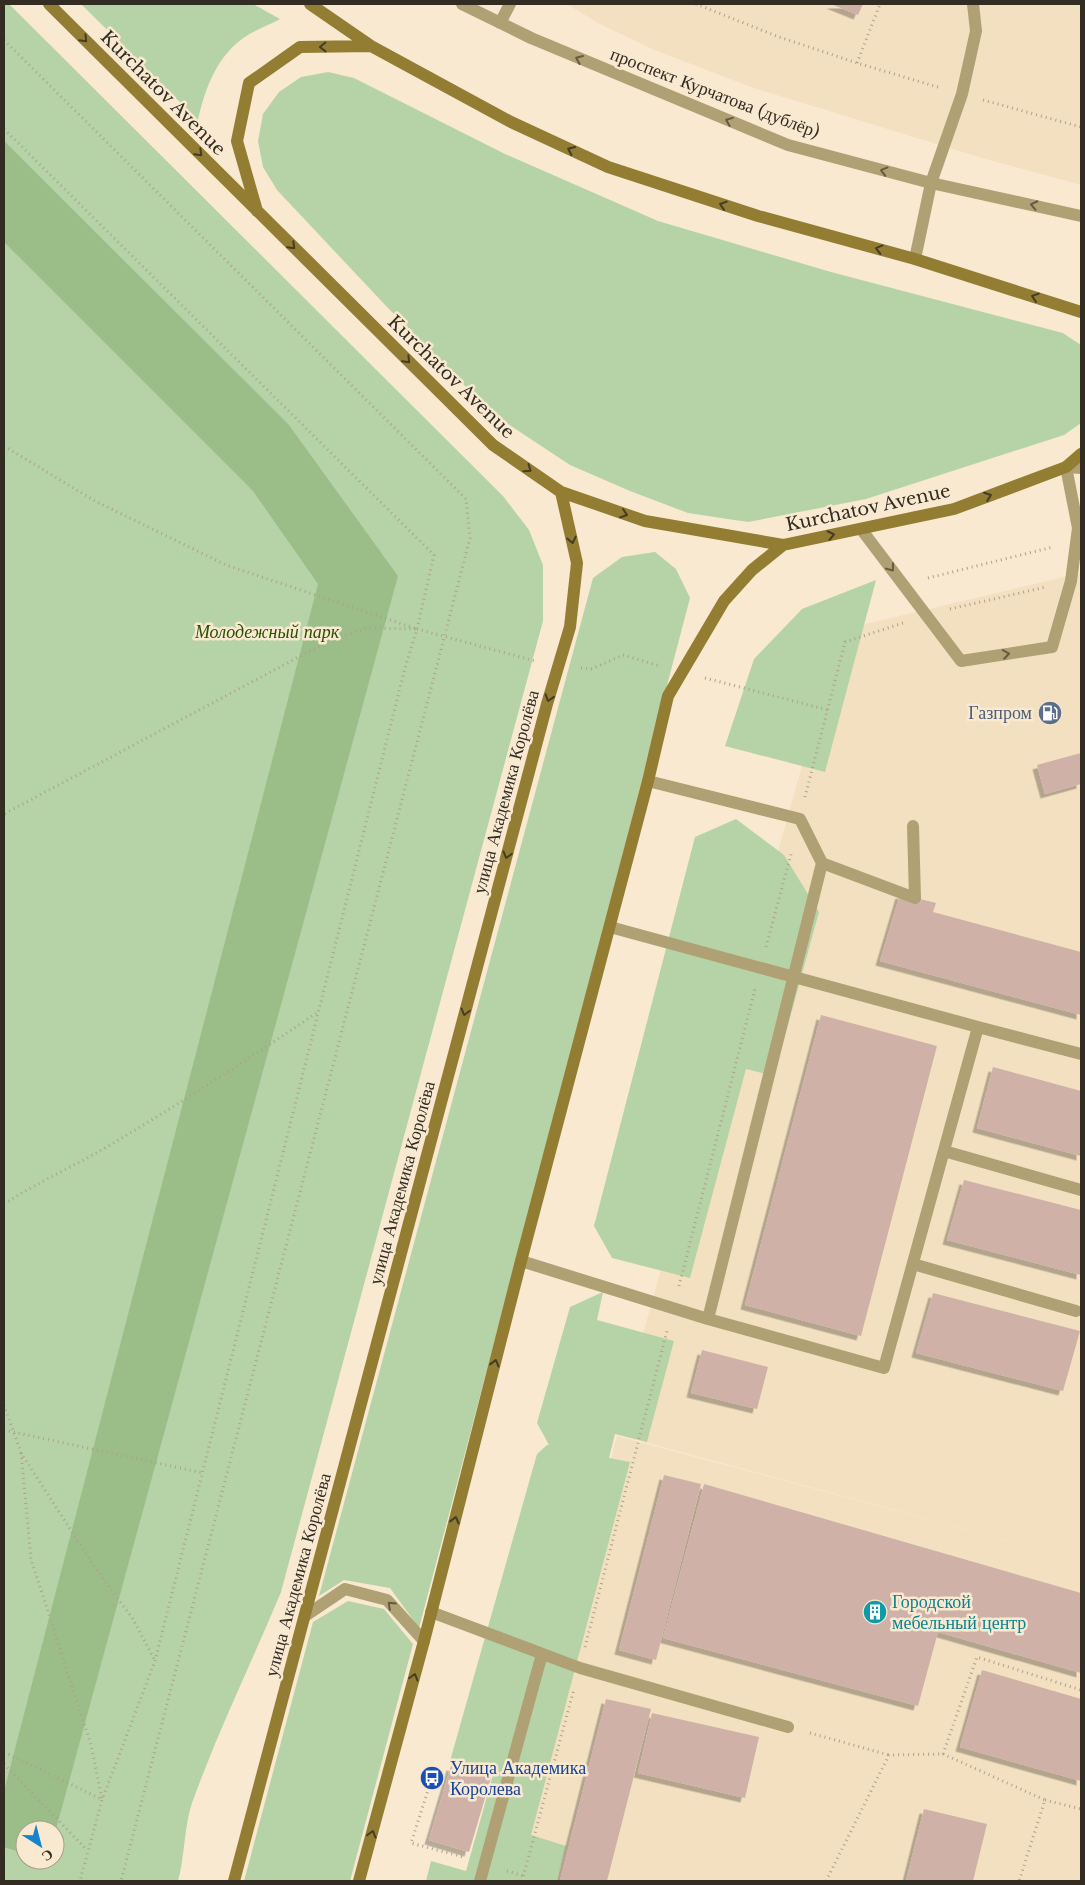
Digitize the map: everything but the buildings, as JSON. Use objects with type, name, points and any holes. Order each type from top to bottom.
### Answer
[{"type":"main road","name":"Kurchatov Avenue","points":[[50,4],[257,212],[493,444],[561,492],[645,521],[783,545],[954,509],[1066,467]]},
{"type":"main road","points":[[310,4],[371,46],[511,122],[608,167],[758,216],[915,259],[1081,312]]},
{"type":"main road","points":[[257,212],[237,141],[249,83],[300,47],[371,46]]},
{"type":"main road","points":[[1066,467],[1081,454]]},
{"type":"main road","name":"улица Академика Королёва","points":[[234,1881],[542,724],[570,627],[577,563],[561,492]]},
{"type":"main road","points":[[359,1881],[424,1641],[521,1261],[648,781],[668,696],[724,601],[752,570],[783,545]]},
{"type":"street","name":"проспект Курчатова (дублёр)","points":[[462,4],[531,38],[788,145],[931,183],[1081,216]]},
{"type":"street","points":[[500,23],[510,4]]},
{"type":"street","points":[[915,259],[931,183],[962,94],[976,30],[973,4]]},
{"type":"street","points":[[861,529],[961,661],[1052,647],[1070,581],[1078,528],[1066,467]]},
{"type":"street","name":"Kurchatov Avenue","points":[[1066,467],[1081,468]]},
{"type":"street","points":[[648,781],[800,819],[822,864],[708,1319]]},
{"type":"street","points":[[822,864],[915,898],[913,826]]},
{"type":"street","points":[[610,927],[1081,1054]]},
{"type":"street","points":[[521,1261],[708,1319],[884,1368],[978,1027]]},
{"type":"street","points":[[944,1151],[1081,1190]]},
{"type":"street","points":[[914,1264],[1076,1311]]},
{"type":"street","points":[[305,1616],[345,1589],[387,1600],[424,1641]]},
{"type":"street","points":[[431,1612],[580,1668],[788,1727]]},
{"type":"street","points":[[480,1881],[542,1654]]},
{"type":"path","points":[[696,4],[857,63],[1081,127]]},
{"type":"path","points":[[857,63],[880,4]]},
{"type":"path","points":[[4,40],[466,499],[470,538],[121,1881]]},
{"type":"path","points":[[4,129],[434,555],[417,629],[405,668],[156,1661],[102,1800],[80,1881]]},
{"type":"path","points":[[4,446],[94,501],[226,565],[417,629],[558,667],[591,669],[623,655],[828,710]]},
{"type":"path","points":[[903,585],[1077,540]]},
{"type":"path","points":[[4,814],[324,643],[366,628],[417,629]]},
{"type":"path","points":[[4,1204],[18,1194],[109,1146],[222,1076],[319,1011]]},
{"type":"path","points":[[4,1405],[21,1453],[98,1572],[133,1619],[156,1661]]},
{"type":"path","points":[[4,1430],[203,1473]]},
{"type":"path","points":[[21,1453],[31,1560],[91,1746],[102,1800]]},
{"type":"path","points":[[944,1754],[978,1657],[1081,1690]]},
{"type":"path","points":[[788,1727],[889,1755],[944,1754],[1045,1800],[1081,1809]]},
{"type":"path","points":[[4,1752],[102,1800]]},
{"type":"path","points":[[826,1881],[889,1755]]},
{"type":"path","points":[[4,1764],[88,1850]]},
{"type":"path","points":[[432,1778],[411,1842],[523,1876]]},
{"type":"path","points":[[1018,1881],[1045,1800]]},
{"type":"shaded area","points":[[567,4],[1081,4],[1081,185],[982,158],[751,87],[652,49],[598,23]]},
{"type":"shaded area","points":[[1081,573],[1081,1881],[501,1881],[617,1436],[1024,1545],[615,1434],[840,630]]},
{"type":"green space","name":"Молодежный парк","points":[[4,4],[9,4],[503,496],[529,530],[543,565],[543,621],[281,1592],[224,1723],[192,1803],[187,1821],[178,1881],[4,1881]]},
{"type":"green space","points":[[81,4],[253,4],[280,19],[248,35],[229,51],[214,72],[198,120]]},
{"type":"green space","points":[[328,72],[354,78],[505,154],[658,221],[831,272],[1063,333],[1081,345],[1081,423],[1064,435],[866,499],[748,522],[688,513],[570,465],[508,424],[480,401],[387,307],[277,190],[263,167],[258,141],[263,114],[279,92],[301,77]]},
{"type":"green space","points":[[4,141],[289,425],[398,576],[59,1820],[15,1820],[15,1851],[4,1847],[4,1791],[318,584],[253,491],[4,242]]},
{"type":"green space","points":[[655,552],[676,569],[690,598],[419,1628],[390,1588],[344,1580],[319,1596],[593,578],[622,557]]},
{"type":"green space","points":[[876,580],[825,772],[725,746],[754,659],[802,609]]},
{"type":"green space","points":[[736,819],[784,855],[819,912],[774,1076],[746,1069],[690,1278],[612,1258],[594,1226],[695,837]]},
{"type":"green space","points":[[603,1292],[597,1320],[674,1341],[647,1442],[615,1434],[609,1458],[630,1462],[531,1835],[566,1846],[556,1881],[426,1881],[431,1861],[466,1871],[493,1775],[450,1761],[537,1454],[549,1445],[537,1423],[570,1307]]},
{"type":"green space","points":[[348,1601],[384,1609],[413,1644],[350,1881],[244,1881],[313,1622]]},
{"type":"place","name":"Газпром","points":[[1050,713]]},
{"type":"place","name":"Городской мебельный центр","points":[[875,1612]]},
{"type":"place","name":"Улица Академика Королева","points":[[432,1778]]}]
